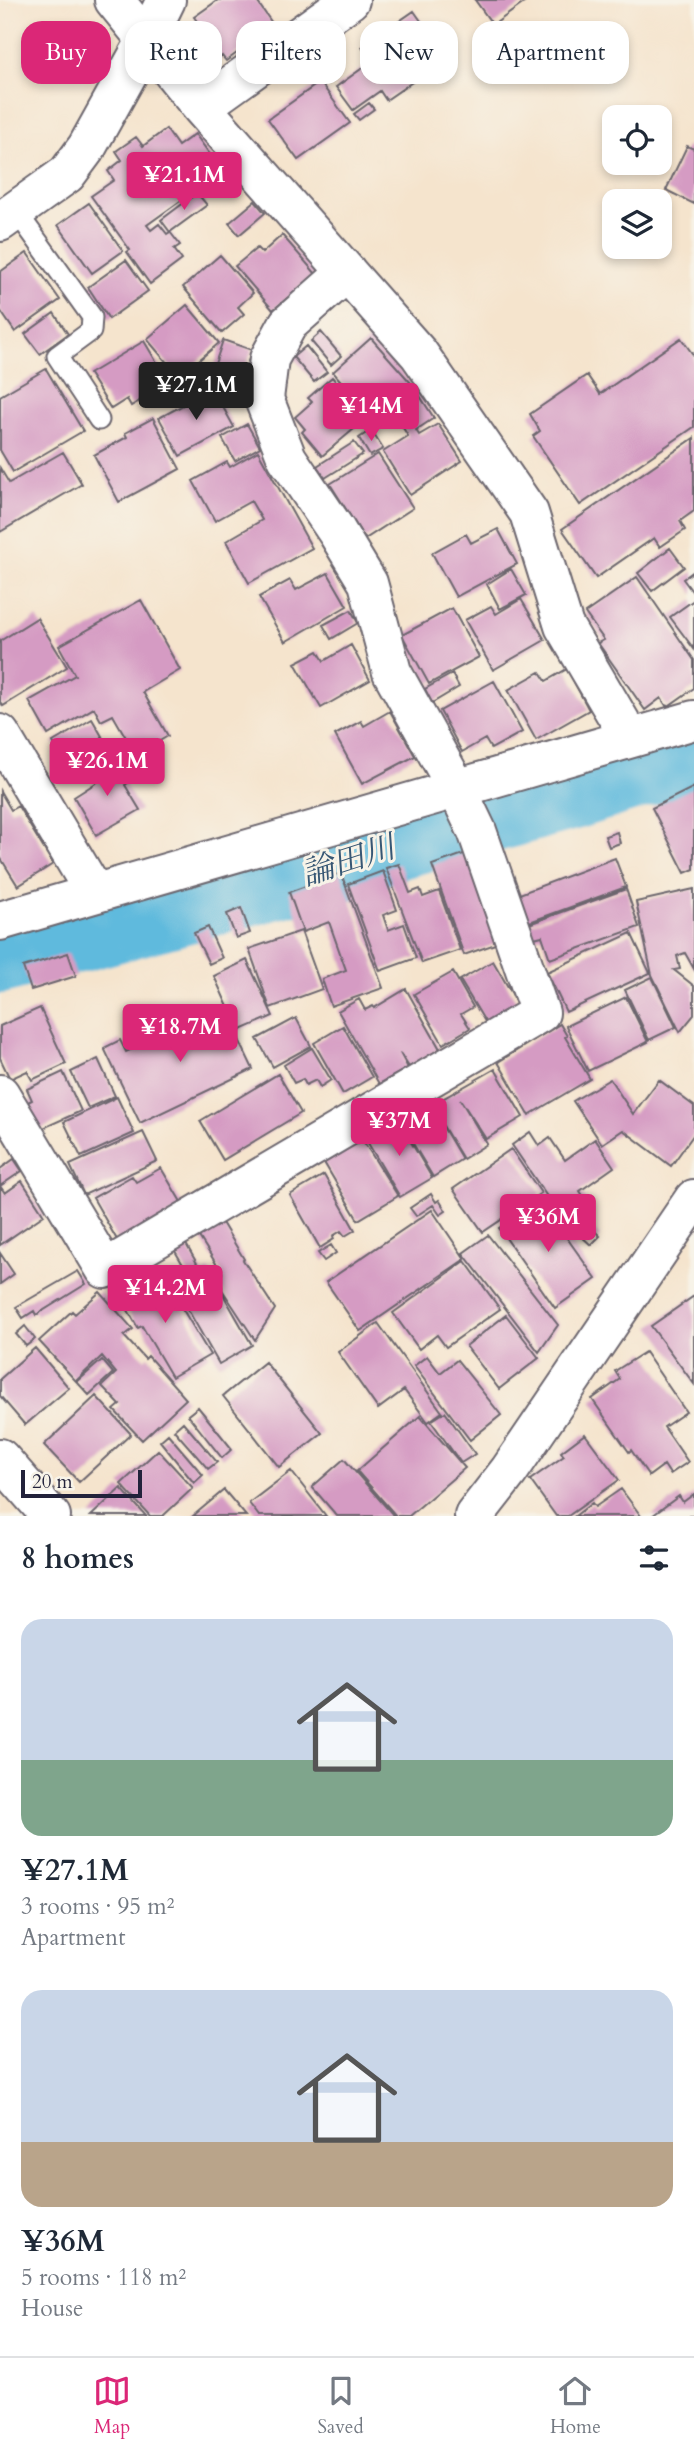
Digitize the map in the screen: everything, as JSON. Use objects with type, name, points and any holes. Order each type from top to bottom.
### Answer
[{"type":"street","points":[[114,0],[130,21]]},
{"type":"street","points":[[156,21],[166,0]]},
{"type":"street","points":[[201,107],[350,0]]},
{"type":"street","points":[[8,216],[67,174],[87,147],[125,79]]},
{"type":"street","points":[[182,84],[419,354],[528,513],[564,626],[630,738]]},
{"type":"street","points":[[0,1094],[105,1269],[540,1013],[466,807],[392,672],[368,583],[287,458],[264,399],[269,359],[288,324],[347,272]]},
{"type":"street","points":[[0,921],[94,892],[466,807],[630,738],[694,720]]},
{"type":"street","points":[[0,734],[94,892]]},
{"type":"street","points":[[474,1516],[509,1471],[694,1199]]},
{"type":"street","points":[[0,1458],[51,1516]]},
{"type":"lane","points":[[8,216],[92,317],[92,331],[57,356],[99,420]]},
{"type":"building","points":[[218,0],[256,0],[271,21],[236,21],[236,54],[226,61],[222,56],[222,21],[197,21],[194,17]]},
{"type":"building","points":[[475,0],[528,0],[499,21],[490,21]]},
{"type":"building","points":[[414,11],[421,21],[400,21]]},
{"type":"building","points":[[360,70],[360,84],[409,84],[386,100],[380,91],[353,110],[336,87],[346,84],[346,80]]},
{"type":"building","points":[[317,84],[321,84],[350,123],[298,160],[268,119]]},
{"type":"building","points":[[369,103],[374,109],[359,120],[354,114]]},
{"type":"building","points":[[166,129],[178,146],[195,134],[222,171],[147,225],[151,230],[159,224],[167,234],[170,232],[180,245],[174,249],[182,260],[150,284],[127,252],[130,250],[91,196],[114,180],[108,171],[122,160],[116,151],[136,137],[143,146]]},
{"type":"building","points":[[687,146],[694,149],[694,204],[672,193],[672,189],[666,189]]},
{"type":"building","points":[[197,193],[207,205],[170,232],[161,220]]},
{"type":"building","points":[[255,201],[265,213],[239,235],[229,223]]},
{"type":"building","points":[[89,203],[123,251],[92,273],[58,225]]},
{"type":"building","points":[[282,235],[316,274],[273,310],[235,266],[257,248],[262,253]]},
{"type":"building","points":[[27,253],[60,300],[15,332],[0,310],[0,272]]},
{"type":"building","points":[[220,255],[253,293],[238,307],[244,314],[222,333],[183,287]]},
{"type":"building","points":[[126,260],[148,291],[109,319],[88,287]]},
{"type":"building","points":[[187,305],[219,343],[179,377],[147,339]]},
{"type":"building","points":[[54,313],[68,334],[40,354],[25,334]]},
{"type":"building","points":[[321,332],[341,356],[331,365],[311,341]]},
{"type":"building","points":[[371,338],[411,383],[372,417],[333,372]]},
{"type":"building","points":[[681,338],[694,356],[694,427],[580,505],[533,436],[540,431],[530,414],[587,375],[600,394]]},
{"type":"building","points":[[223,340],[252,350],[241,381],[213,370]]},
{"type":"building","points":[[144,341],[169,383],[131,406],[127,399],[111,409],[89,374]]},
{"type":"building","points":[[306,346],[327,372],[314,382],[293,357]]},
{"type":"building","points":[[46,369],[83,431],[13,472],[0,450],[0,396]]},
{"type":"building","points":[[332,377],[367,418],[322,456],[302,432],[305,429],[295,417],[312,402],[308,398]]},
{"type":"building","points":[[213,389],[234,427],[180,456],[159,418]]},
{"type":"building","points":[[418,393],[434,418],[416,430],[419,435],[438,424],[462,461],[410,495],[383,452],[408,436],[392,410]]},
{"type":"building","points":[[153,418],[180,469],[119,502],[94,455],[127,437],[125,433]]},
{"type":"building","points":[[247,424],[260,447],[235,461],[222,438]]},
{"type":"building","points":[[371,430],[383,449],[370,456],[359,438]]},
{"type":"building","points":[[694,438],[694,511],[680,521],[685,530],[660,547],[654,538],[596,578],[562,529]]},
{"type":"building","points":[[354,442],[363,454],[325,478],[317,466]]},
{"type":"building","points":[[258,451],[312,548],[249,583],[226,541],[262,520],[251,501],[215,521],[193,481],[227,462],[230,467]]},
{"type":"building","points":[[63,452],[82,484],[0,532],[0,468],[9,483]]},
{"type":"building","points":[[378,454],[413,508],[365,539],[330,484]]},
{"type":"building","points":[[498,529],[517,564],[456,597],[432,553],[466,534],[471,543]]},
{"type":"building","points":[[670,548],[684,567],[652,591],[638,573]]},
{"type":"building","points":[[511,569],[526,595],[500,609],[487,584]]},
{"type":"building","points":[[694,571],[694,594],[683,579]]},
{"type":"building","points":[[328,573],[347,606],[285,642],[259,597],[290,580],[296,590]]},
{"type":"building","points":[[637,577],[694,660],[694,688],[667,707],[661,698],[645,710],[598,643],[604,640],[585,613]]},
{"type":"building","points":[[521,599],[545,640],[493,670],[465,620],[491,606],[496,614]]},
{"type":"building","points":[[141,600],[180,670],[143,692],[168,736],[136,755],[113,715],[101,721],[94,708],[48,735],[29,701],[75,675],[59,646]]},
{"type":"building","points":[[694,600],[694,649],[670,617]]},
{"type":"building","points":[[452,608],[479,657],[429,684],[402,635]]},
{"type":"building","points":[[351,610],[358,623],[331,639],[323,625]]},
{"type":"building","points":[[37,618],[67,667],[3,706],[0,701],[0,641]]},
{"type":"building","points":[[351,645],[370,680],[321,708],[295,663],[318,651],[324,661]]},
{"type":"building","points":[[567,669],[589,710],[536,740],[508,690],[540,672],[546,681]]},
{"type":"building","points":[[452,674],[459,687],[432,703],[425,689]]},
{"type":"building","points":[[494,681],[522,732],[491,749],[485,739],[462,752],[440,711]]},
{"type":"building","points":[[390,711],[415,756],[362,784],[335,735],[361,721],[364,726]]},
{"type":"building","points":[[92,719],[111,752],[66,778],[56,760],[62,758],[53,742]]},
{"type":"building","points":[[114,756],[129,782],[125,785],[140,810],[96,835],[74,797],[102,779],[95,766]]},
{"type":"building","points":[[694,787],[694,869],[685,873],[652,808]]},
{"type":"building","points":[[0,791],[11,810],[18,806],[53,864],[18,886],[0,857]]},
{"type":"building","points":[[617,832],[620,843],[609,847],[605,836]]},
{"type":"building","points":[[472,851],[504,941],[464,955],[432,865]]},
{"type":"building","points":[[615,858],[626,887],[524,924],[514,896]]},
{"type":"building","points":[[399,864],[410,893],[420,889],[423,897],[439,891],[460,950],[422,963],[386,868]]},
{"type":"building","points":[[383,871],[397,910],[383,915],[388,930],[404,924],[416,958],[380,971],[348,884]]},
{"type":"building","points":[[341,873],[383,988],[331,1006],[322,979],[346,970],[329,922],[303,932],[289,892]]},
{"type":"building","points":[[626,889],[639,927],[550,959],[542,936],[534,938],[529,924]]},
{"type":"building","points":[[694,889],[694,969],[685,953],[677,956],[680,969],[674,970],[694,986],[694,1015],[680,1032],[652,975],[636,902]]},
{"type":"building","points":[[241,908],[250,933],[236,938],[227,914]]},
{"type":"building","points":[[208,927],[222,958],[209,964],[194,933]]},
{"type":"building","points":[[301,931],[322,989],[270,1008],[249,949]]},
{"type":"building","points":[[631,933],[650,973],[566,1012],[547,972]]},
{"type":"building","points":[[68,953],[76,976],[31,990],[23,967]]},
{"type":"building","points":[[247,960],[273,1016],[239,1031],[214,976]]},
{"type":"building","points":[[493,961],[519,1006],[487,1025],[460,980]]},
{"type":"building","points":[[453,972],[473,1007],[461,1014],[470,1028],[443,1044],[414,994]]},
{"type":"building","points":[[652,977],[676,1027],[649,1040],[625,990]]},
{"type":"building","points":[[406,989],[440,1049],[409,1067],[400,1053],[408,1068],[379,1084],[338,1011],[359,999],[365,1010],[373,1006],[374,1008]]},
{"type":"building","points":[[626,997],[648,1042],[588,1071],[566,1026]]},
{"type":"building","points":[[223,1006],[253,1069],[140,1123],[104,1048],[120,1040],[126,1052]]},
{"type":"building","points":[[40,1008],[66,1064],[32,1080],[27,1071],[10,1079],[0,1058],[0,1026]]},
{"type":"building","points":[[296,1018],[311,1046],[273,1067],[257,1039]]},
{"type":"building","points":[[560,1024],[590,1079],[529,1115],[498,1062]]},
{"type":"building","points":[[343,1026],[372,1077],[343,1094],[314,1043]]},
{"type":"building","points":[[312,1048],[331,1080],[320,1087],[316,1080],[306,1085],[303,1079],[294,1083],[284,1065]]},
{"type":"building","points":[[98,1059],[115,1096],[88,1108],[71,1072]]},
{"type":"building","points":[[495,1069],[523,1117],[486,1139],[460,1099],[487,1144],[463,1159],[434,1111],[442,1107],[439,1101]]},
{"type":"building","points":[[63,1072],[81,1111],[39,1130],[26,1103],[32,1100],[27,1089]]},
{"type":"building","points":[[278,1074],[301,1113],[223,1160],[200,1121]]},
{"type":"building","points":[[610,1079],[633,1114],[659,1080],[694,1106],[694,1134],[671,1166],[623,1130],[602,1144],[573,1101]]},
{"type":"building","points":[[117,1097],[134,1133],[81,1157],[64,1122]]},
{"type":"building","points":[[426,1098],[462,1159],[433,1177],[396,1115]]},
{"type":"building","points":[[395,1115],[432,1178],[400,1197],[368,1143],[384,1134],[379,1125]]},
{"type":"building","points":[[143,1132],[157,1161],[84,1195],[70,1165]]},
{"type":"building","points":[[530,1132],[539,1146],[550,1138],[565,1160],[595,1139],[614,1167],[580,1191],[588,1203],[563,1220],[512,1145]]},
{"type":"building","points":[[360,1136],[398,1196],[358,1220],[322,1159]]},
{"type":"building","points":[[511,1149],[541,1193],[483,1232],[453,1189]]},
{"type":"building","points":[[14,1159],[22,1171],[0,1186],[0,1169]]},
{"type":"building","points":[[161,1168],[184,1207],[120,1245],[93,1198],[132,1176],[136,1182]]},
{"type":"building","points":[[324,1175],[355,1230],[345,1236],[341,1231],[320,1248],[290,1195]]},
{"type":"building","points":[[22,1181],[44,1215],[0,1245],[0,1186],[5,1193]]},
{"type":"building","points":[[431,1194],[446,1211],[440,1215],[433,1205],[416,1216],[410,1208]]},
{"type":"building","points":[[540,1200],[596,1279],[555,1308],[499,1228]]},
{"type":"building","points":[[432,1210],[465,1259],[360,1331],[326,1282]]},
{"type":"building","points":[[579,1216],[600,1236],[591,1245],[570,1226]]},
{"type":"building","points":[[221,1221],[275,1309],[255,1340],[221,1288],[216,1277],[222,1273],[198,1235]]},
{"type":"building","points":[[488,1235],[558,1325],[539,1352],[463,1253]]},
{"type":"building","points":[[186,1244],[203,1274],[209,1270],[252,1345],[219,1364],[176,1289],[192,1280],[175,1251]]},
{"type":"building","points":[[331,1245],[336,1253],[324,1261],[318,1253]]},
{"type":"building","points":[[0,1253],[14,1274],[0,1284]]},
{"type":"building","points":[[465,1261],[500,1309],[446,1347],[437,1335],[419,1349],[393,1313]]},
{"type":"building","points":[[78,1271],[86,1284],[36,1315],[34,1311],[23,1318],[16,1307]]},
{"type":"building","points":[[164,1278],[210,1355],[172,1377],[142,1326],[138,1328],[119,1294],[145,1279],[150,1287]]},
{"type":"building","points":[[100,1292],[133,1329],[124,1336],[145,1359],[148,1356],[186,1399],[142,1440],[114,1410],[120,1405],[102,1386],[116,1373],[102,1356],[76,1381],[39,1341],[72,1311],[75,1314]]},
{"type":"building","points":[[694,1296],[694,1384],[651,1326]]},
{"type":"building","points":[[506,1315],[539,1358],[499,1389],[466,1346]]},
{"type":"building","points":[[378,1323],[442,1412],[428,1422],[404,1390],[378,1409],[338,1352]]},
{"type":"building","points":[[25,1326],[35,1339],[26,1346],[16,1334]]},
{"type":"building","points":[[35,1348],[69,1388],[25,1425],[0,1396],[0,1379]]},
{"type":"building","points":[[645,1352],[686,1412],[664,1427],[688,1462],[670,1474],[664,1465],[649,1476],[592,1399],[620,1379],[615,1371]]},
{"type":"building","points":[[427,1356],[440,1373],[457,1360],[501,1415],[470,1440],[414,1366]]},
{"type":"building","points":[[102,1360],[113,1373],[89,1395],[77,1382]]},
{"type":"building","points":[[265,1362],[322,1433],[279,1467],[223,1396]]},
{"type":"building","points":[[96,1396],[131,1434],[79,1482],[44,1445]]},
{"type":"building","points":[[198,1407],[232,1449],[222,1458],[188,1415]]},
{"type":"building","points":[[445,1412],[475,1454],[461,1463],[431,1421]]},
{"type":"building","points":[[420,1416],[465,1468],[409,1516],[396,1516],[357,1471]]},
{"type":"building","points":[[183,1422],[217,1462],[208,1469],[174,1430]]},
{"type":"building","points":[[168,1434],[203,1475],[194,1483],[160,1441]]},
{"type":"building","points":[[585,1434],[619,1480],[568,1516],[556,1516],[530,1480],[564,1456],[561,1452]]},
{"type":"building","points":[[158,1450],[193,1488],[163,1516],[150,1516],[121,1484]]},
{"type":"building","points":[[344,1459],[394,1516],[337,1516],[312,1487]]},
{"type":"building","points":[[291,1471],[326,1516],[259,1516],[249,1503]]},
{"type":"building","points":[[121,1488],[146,1516],[91,1516]]},
{"type":"building","points":[[621,1489],[641,1516],[575,1516],[592,1503],[595,1507]]},
{"type":"building","points":[[224,1490],[246,1516],[193,1516]]},
{"type":"building","points":[[694,1494],[694,1516],[652,1516],[679,1496],[683,1502]]},
{"type":"waterway","name":"論田川","points":[[0,958],[357,861],[381,848],[572,794],[694,755]]}]
